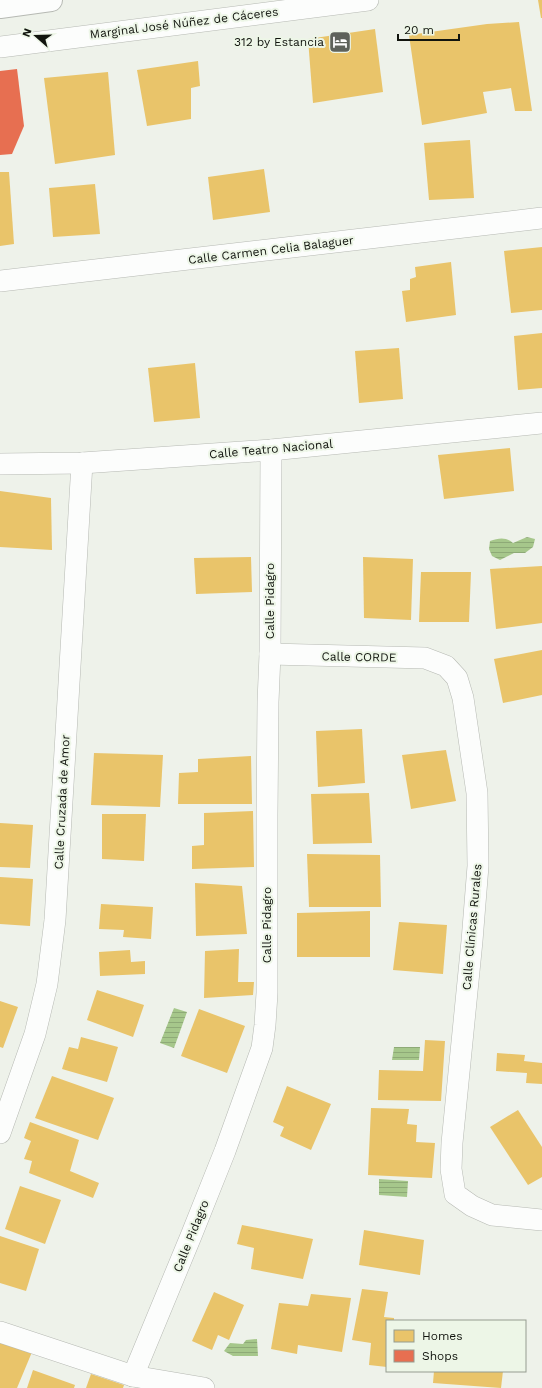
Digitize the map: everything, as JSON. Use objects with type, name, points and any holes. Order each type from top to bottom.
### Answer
[{"type":"main road","points":[[0,7],[51,0]]},
{"type":"street","name":"Marginal José Núñez de Cáceres","points":[[0,47],[368,0]]},
{"type":"street","name":"Calle Carmen Celia Balaguer","points":[[0,282],[542,218]]},
{"type":"street","name":"Calle Teatro Nacional","points":[[0,464],[82,463],[271,450],[542,423]]},
{"type":"street","name":"Calle Pidagro","points":[[133,1376],[225,1150],[262,1048],[267,993],[267,816],[270,654],[271,450]]},
{"type":"street","name":"Calle Cruzada de Amor","points":[[0,1133],[35,1034],[47,984],[55,920],[82,463]]},
{"type":"street","name":"Calle CORDE","points":[[270,654],[426,658],[446,666]]},
{"type":"street","name":"Calle Clínicas Rurales","points":[[446,666],[457,678],[463,698],[477,793],[478,815],[478,866],[452,1143],[451,1169],[455,1194],[472,1206],[492,1216],[542,1220]]},
{"type":"street","points":[[0,1332],[133,1376],[204,1388]]},
{"type":"shaded area","points":[[527,537],[535,539],[533,547],[525,553],[514,553],[500,560],[492,556],[489,549],[490,541],[496,539],[508,540],[513,543]]},
{"type":"shaded area","points":[[174,1008],[187,1012],[174,1048],[160,1043]]},
{"type":"shaded area","points":[[394,1047],[420,1047],[419,1060],[392,1060]]},
{"type":"shaded area","points":[[379,1179],[408,1181],[407,1197],[379,1195]]},
{"type":"shaded area","points":[[257,1339],[258,1356],[233,1356],[224,1351],[230,1343],[243,1344],[246,1340]]},
{"type":"building: Homes","points":[[538,0],[542,0],[542,18],[541,18]]},
{"type":"building: Homes","points":[[519,22],[532,111],[515,111],[511,88],[483,92],[487,113],[422,125],[409,35],[487,24]]},
{"type":"building: Homes","points":[[375,29],[383,92],[313,103],[308,39]]},
{"type":"building: Homes","points":[[198,61],[200,86],[191,88],[191,119],[147,126],[137,70]]},
{"type":"building: Homes","points":[[108,72],[115,155],[55,164],[44,78]]},
{"type":"building: Homes","points":[[470,140],[474,198],[429,200],[424,143]]},
{"type":"building: Homes","points":[[264,169],[270,212],[213,220],[208,177]]},
{"type":"building: Homes","points":[[0,172],[9,172],[14,244],[0,246]]},
{"type":"building: Homes","points":[[95,184],[100,234],[53,237],[49,188]]},
{"type":"building: Homes","points":[[542,247],[542,310],[511,313],[504,251]]},
{"type":"building: Homes","points":[[451,262],[456,315],[406,322],[402,291],[410,290],[410,279],[416,277],[415,267]]},
{"type":"building: Homes","points":[[542,333],[542,388],[518,390],[514,336]]},
{"type":"building: Homes","points":[[399,348],[403,399],[359,403],[355,351]]},
{"type":"building: Homes","points":[[195,363],[200,418],[154,422],[148,368]]},
{"type":"building: Homes","points":[[510,448],[514,491],[444,499],[438,455]]},
{"type":"building: Homes","points":[[0,491],[51,498],[52,550],[0,547]]},
{"type":"building: Homes","points":[[251,557],[252,592],[196,594],[194,558]]},
{"type":"building: Homes","points":[[363,557],[413,559],[411,620],[364,618]]},
{"type":"building: Homes","points":[[542,566],[542,623],[496,629],[490,569]]},
{"type":"building: Homes","points":[[421,572],[471,572],[469,622],[419,622]]},
{"type":"building: Homes","points":[[542,650],[542,695],[503,703],[494,659]]},
{"type":"building: Homes","points":[[362,729],[365,783],[318,787],[316,731]]},
{"type":"building: Homes","points":[[446,750],[456,801],[411,809],[402,755]]},
{"type":"building: Homes","points":[[94,753],[163,755],[160,807],[91,805]]},
{"type":"building: Homes","points":[[251,756],[252,804],[178,804],[179,773],[198,772],[198,759]]},
{"type":"building: Homes","points":[[369,793],[372,843],[313,844],[311,794]]},
{"type":"building: Homes","points":[[253,811],[254,867],[192,869],[192,846],[204,845],[204,813]]},
{"type":"building: Homes","points":[[102,814],[146,814],[144,861],[102,859]]},
{"type":"building: Homes","points":[[0,823],[33,825],[30,868],[0,867]]},
{"type":"building: Homes","points":[[307,854],[380,855],[381,907],[309,907]]},
{"type":"building: Homes","points":[[0,877],[33,879],[30,926],[0,924]]},
{"type":"building: Homes","points":[[195,883],[242,886],[247,934],[196,936]]},
{"type":"building: Homes","points":[[101,904],[153,907],[151,939],[123,937],[124,930],[99,929]]},
{"type":"building: Homes","points":[[370,911],[370,957],[297,957],[297,913]]},
{"type":"building: Homes","points":[[399,922],[447,925],[443,974],[393,970]]},
{"type":"building: Homes","points":[[239,949],[238,982],[254,982],[253,995],[204,998],[205,951]]},
{"type":"building: Homes","points":[[130,950],[131,962],[145,961],[145,974],[100,976],[99,952]]},
{"type":"building: Homes","points":[[97,990],[144,1005],[133,1037],[87,1020]]},
{"type":"building: Homes","points":[[0,1001],[18,1007],[3,1048],[0,1047]]},
{"type":"building: Homes","points":[[199,1009],[245,1026],[227,1073],[181,1056]]},
{"type":"building: Homes","points":[[81,1037],[118,1047],[107,1082],[62,1069],[69,1047],[78,1049]]},
{"type":"building: Homes","points":[[425,1040],[445,1041],[441,1101],[378,1100],[379,1070],[423,1071]]},
{"type":"building: Homes","points":[[497,1053],[525,1055],[524,1061],[542,1063],[542,1084],[526,1083],[527,1073],[496,1071]]},
{"type":"building: Homes","points":[[52,1076],[114,1098],[98,1140],[35,1118]]},
{"type":"building: Homes","points":[[287,1086],[331,1104],[311,1150],[280,1136],[284,1127],[273,1122]]},
{"type":"building: Homes","points":[[371,1108],[409,1109],[407,1124],[417,1125],[416,1142],[435,1143],[432,1178],[368,1175]]},
{"type":"building: Homes","points":[[518,1110],[542,1147],[542,1177],[528,1185],[490,1127]]},
{"type":"building: Homes","points":[[30,1122],[79,1140],[70,1171],[99,1183],[93,1198],[29,1173],[32,1161],[24,1159],[31,1141],[24,1138]]},
{"type":"building: Homes","points":[[20,1186],[61,1200],[45,1244],[5,1229]]},
{"type":"building: Homes","points":[[242,1225],[313,1239],[303,1279],[251,1269],[254,1248],[237,1244]]},
{"type":"building: Homes","points":[[364,1230],[424,1240],[420,1275],[359,1265]]},
{"type":"building: Homes","points":[[0,1236],[39,1249],[26,1291],[0,1283]]},
{"type":"building: Homes","points":[[362,1289],[388,1292],[384,1317],[394,1318],[394,1320],[386,1320],[386,1367],[369,1365],[371,1343],[352,1340]]},
{"type":"building: Homes","points":[[214,1292],[244,1305],[229,1340],[218,1335],[212,1350],[192,1341]]},
{"type":"building: Homes","points":[[311,1294],[351,1298],[342,1352],[298,1345],[297,1354],[271,1349],[279,1303],[308,1306]]},
{"type":"building: Homes","points":[[0,1340],[32,1352],[17,1388],[0,1388]]},
{"type":"building: Homes","points":[[33,1370],[75,1385],[74,1388],[27,1388]]},
{"type":"building: Homes","points":[[434,1372],[503,1372],[501,1388],[433,1383]]},
{"type":"building: Homes","points":[[91,1374],[124,1385],[123,1388],[86,1388]]},
{"type":"building: Shops","points":[[17,69],[24,126],[12,154],[0,155],[0,71]]},
{"type":"place","name":"312 by Estancia","points":[[340,42]]}]
